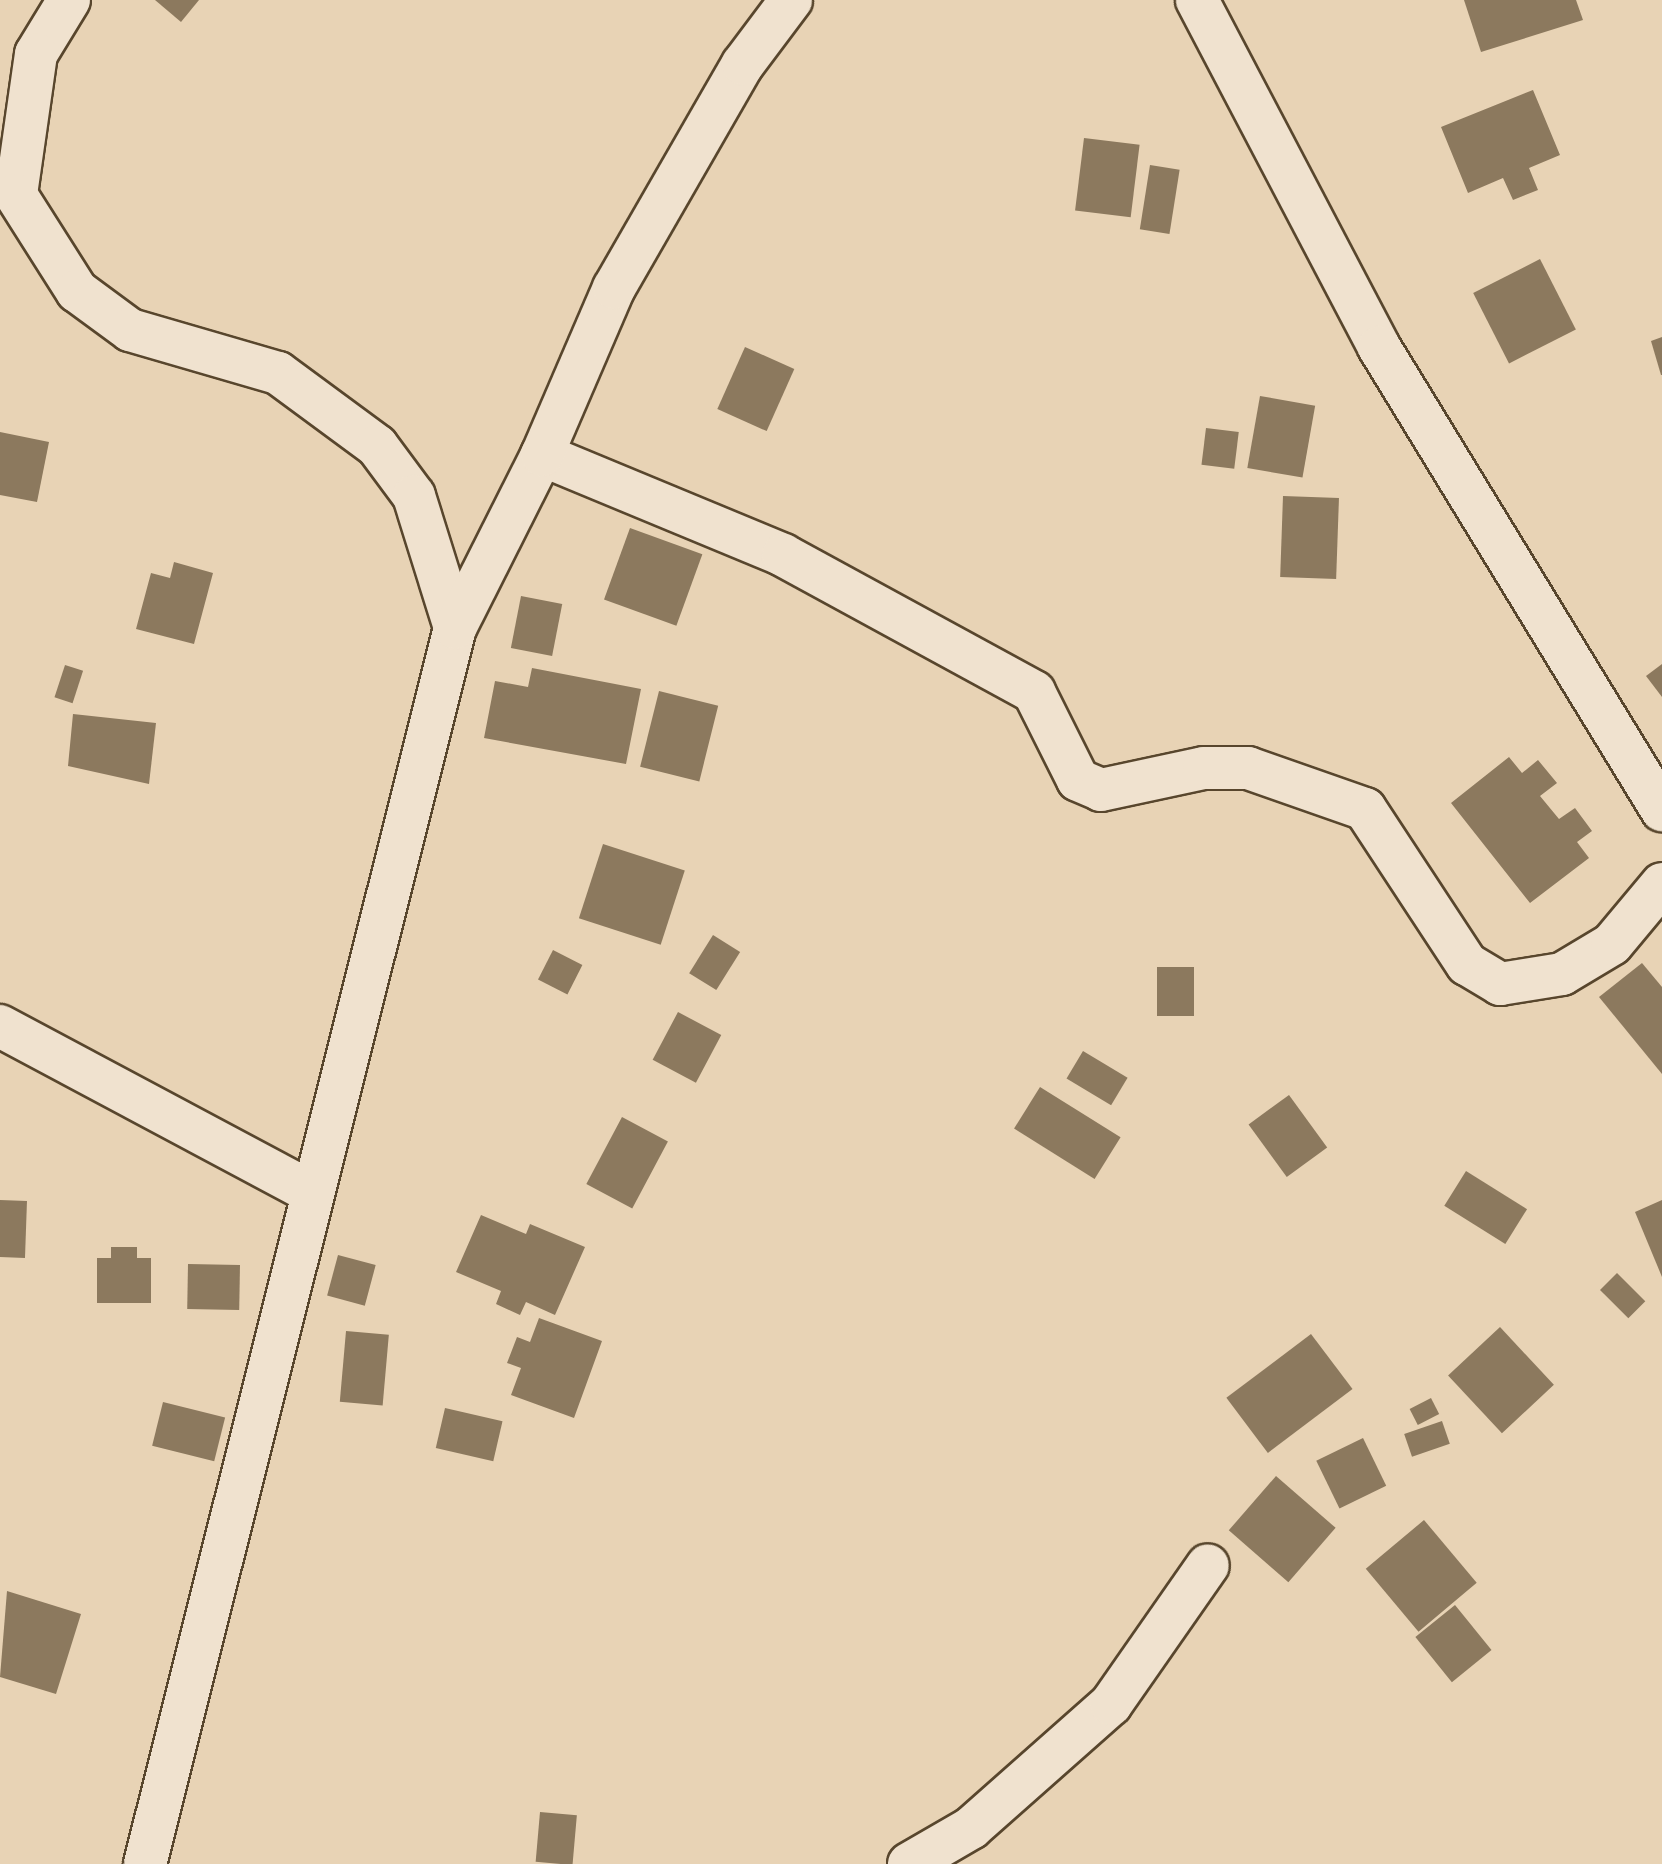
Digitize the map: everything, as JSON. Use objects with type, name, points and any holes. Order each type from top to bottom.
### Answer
[{"type":"street","points":[[69,0],[36,54],[16,195],[77,291],[130,330],[278,373],[377,446],[414,496],[455,628]]},
{"type":"street","points":[[145,1864],[265,1396],[309,1191],[455,628],[542,455],[614,288],[743,64],[791,0]]},
{"type":"street","points":[[1197,0],[1379,347],[1662,810]]},
{"type":"street","points":[[542,455],[783,555],[1021,684],[1034,692],[1078,780],[1101,790],[1204,768],[1248,768],[1365,809],[1467,964],[1500,984],[1562,974],[1612,944],[1662,884]]},
{"type":"street","points":[[0,1026],[309,1191]]},
{"type":"street","points":[[909,1864],[971,1828],[1111,1704],[1208,1565]]},
{"type":"building","points":[[155,0],[199,0],[181,22]]},
{"type":"building","points":[[1464,0],[1576,0],[1583,20],[1481,52]]},
{"type":"building","points":[[1533,90],[1560,155],[1529,168],[1538,190],[1513,200],[1503,178],[1468,193],[1441,127]]},
{"type":"building","points":[[1084,138],[1140,145],[1131,217],[1075,210]]},
{"type":"building","points":[[1150,165],[1180,170],[1169,234],[1140,229]]},
{"type":"building","points":[[1540,259],[1576,329],[1509,363],[1473,293]]},
{"type":"building","points":[[1662,337],[1662,375],[1661,375],[1651,341]]},
{"type":"building","points":[[745,347],[794,369],[767,431],[717,409]]},
{"type":"building","points":[[1260,396],[1315,406],[1302,478],[1247,468]]},
{"type":"building","points":[[1206,428],[1239,432],[1234,469],[1201,465]]},
{"type":"building","points":[[0,432],[49,442],[37,502],[0,495]]},
{"type":"building","points":[[1283,496],[1339,498],[1336,579],[1280,577]]},
{"type":"building","points":[[630,528],[702,554],[676,626],[604,599]]},
{"type":"building","points":[[174,562],[213,573],[194,644],[136,629],[151,573],[170,578]]},
{"type":"building","points":[[521,596],[562,604],[552,656],[511,648]]},
{"type":"building","points":[[1662,664],[1662,697],[1646,676]]},
{"type":"building","points":[[65,665],[83,671],[73,703],[54,697]]},
{"type":"building","points":[[532,668],[641,689],[626,764],[484,738],[495,681],[528,687]]},
{"type":"building","points":[[659,691],[718,706],[699,781],[640,767]]},
{"type":"building","points":[[73,714],[156,723],[149,784],[68,766]]},
{"type":"building","points":[[1509,757],[1522,773],[1538,760],[1557,783],[1540,796],[1559,819],[1575,808],[1592,831],[1577,842],[1589,858],[1530,903],[1451,803]]},
{"type":"building","points":[[603,844],[685,871],[661,945],[579,918]]},
{"type":"building","points":[[713,935],[740,952],[716,990],[689,973]]},
{"type":"building","points":[[553,950],[582,965],[567,994],[538,979]]},
{"type":"building","points":[[1642,963],[1662,987],[1662,1074],[1599,997]]},
{"type":"building","points":[[1157,967],[1194,967],[1194,1016],[1157,1016]]},
{"type":"building","points":[[678,1012],[721,1035],[696,1083],[653,1060]]},
{"type":"building","points":[[1083,1051],[1128,1078],[1111,1105],[1067,1078]]},
{"type":"building","points":[[1040,1087],[1121,1137],[1095,1179],[1014,1129]]},
{"type":"building","points":[[1289,1095],[1327,1148],[1287,1177],[1249,1124]]},
{"type":"building","points":[[622,1117],[668,1141],[632,1209],[586,1184]]},
{"type":"building","points":[[1466,1171],[1527,1209],[1505,1244],[1444,1206]]},
{"type":"building","points":[[0,1200],[27,1201],[25,1258],[0,1257]]},
{"type":"building","points":[[1662,1200],[1662,1277],[1635,1212]]},
{"type":"building","points":[[481,1215],[526,1234],[530,1224],[585,1247],[555,1315],[526,1302],[520,1315],[496,1304],[501,1291],[456,1272]]},
{"type":"building","points":[[111,1247],[137,1247],[137,1258],[151,1258],[151,1303],[97,1303],[97,1258],[111,1258]]},
{"type":"building","points":[[338,1255],[376,1265],[365,1306],[327,1296]]},
{"type":"building","points":[[188,1264],[240,1265],[239,1310],[187,1309]]},
{"type":"building","points":[[1617,1273],[1645,1301],[1628,1318],[1600,1290]]},
{"type":"building","points":[[539,1318],[602,1341],[574,1418],[511,1395],[521,1368],[507,1363],[517,1337],[530,1342]]},
{"type":"building","points":[[1500,1327],[1554,1385],[1502,1433],[1448,1375]]},
{"type":"building","points":[[346,1331],[389,1335],[383,1405],[340,1402]]},
{"type":"building","points":[[1311,1334],[1353,1389],[1268,1453],[1226,1398]]},
{"type":"building","points":[[1431,1398],[1439,1414],[1418,1425],[1410,1409]]},
{"type":"building","points":[[163,1402],[225,1417],[214,1461],[152,1446]]},
{"type":"building","points":[[445,1408],[502,1421],[493,1461],[436,1448]]},
{"type":"building","points":[[1442,1421],[1450,1444],[1412,1457],[1404,1434]]},
{"type":"building","points":[[1363,1438],[1386,1486],[1339,1508],[1316,1461]]},
{"type":"building","points":[[1276,1476],[1336,1528],[1288,1582],[1229,1530]]},
{"type":"building","points":[[1424,1520],[1477,1583],[1418,1632],[1366,1569]]},
{"type":"building","points":[[7,1591],[81,1614],[56,1694],[0,1677]]},
{"type":"building","points":[[1455,1605],[1492,1650],[1452,1682],[1415,1637]]},
{"type":"building","points":[[540,1812],[577,1815],[573,1864],[536,1862]]}]
